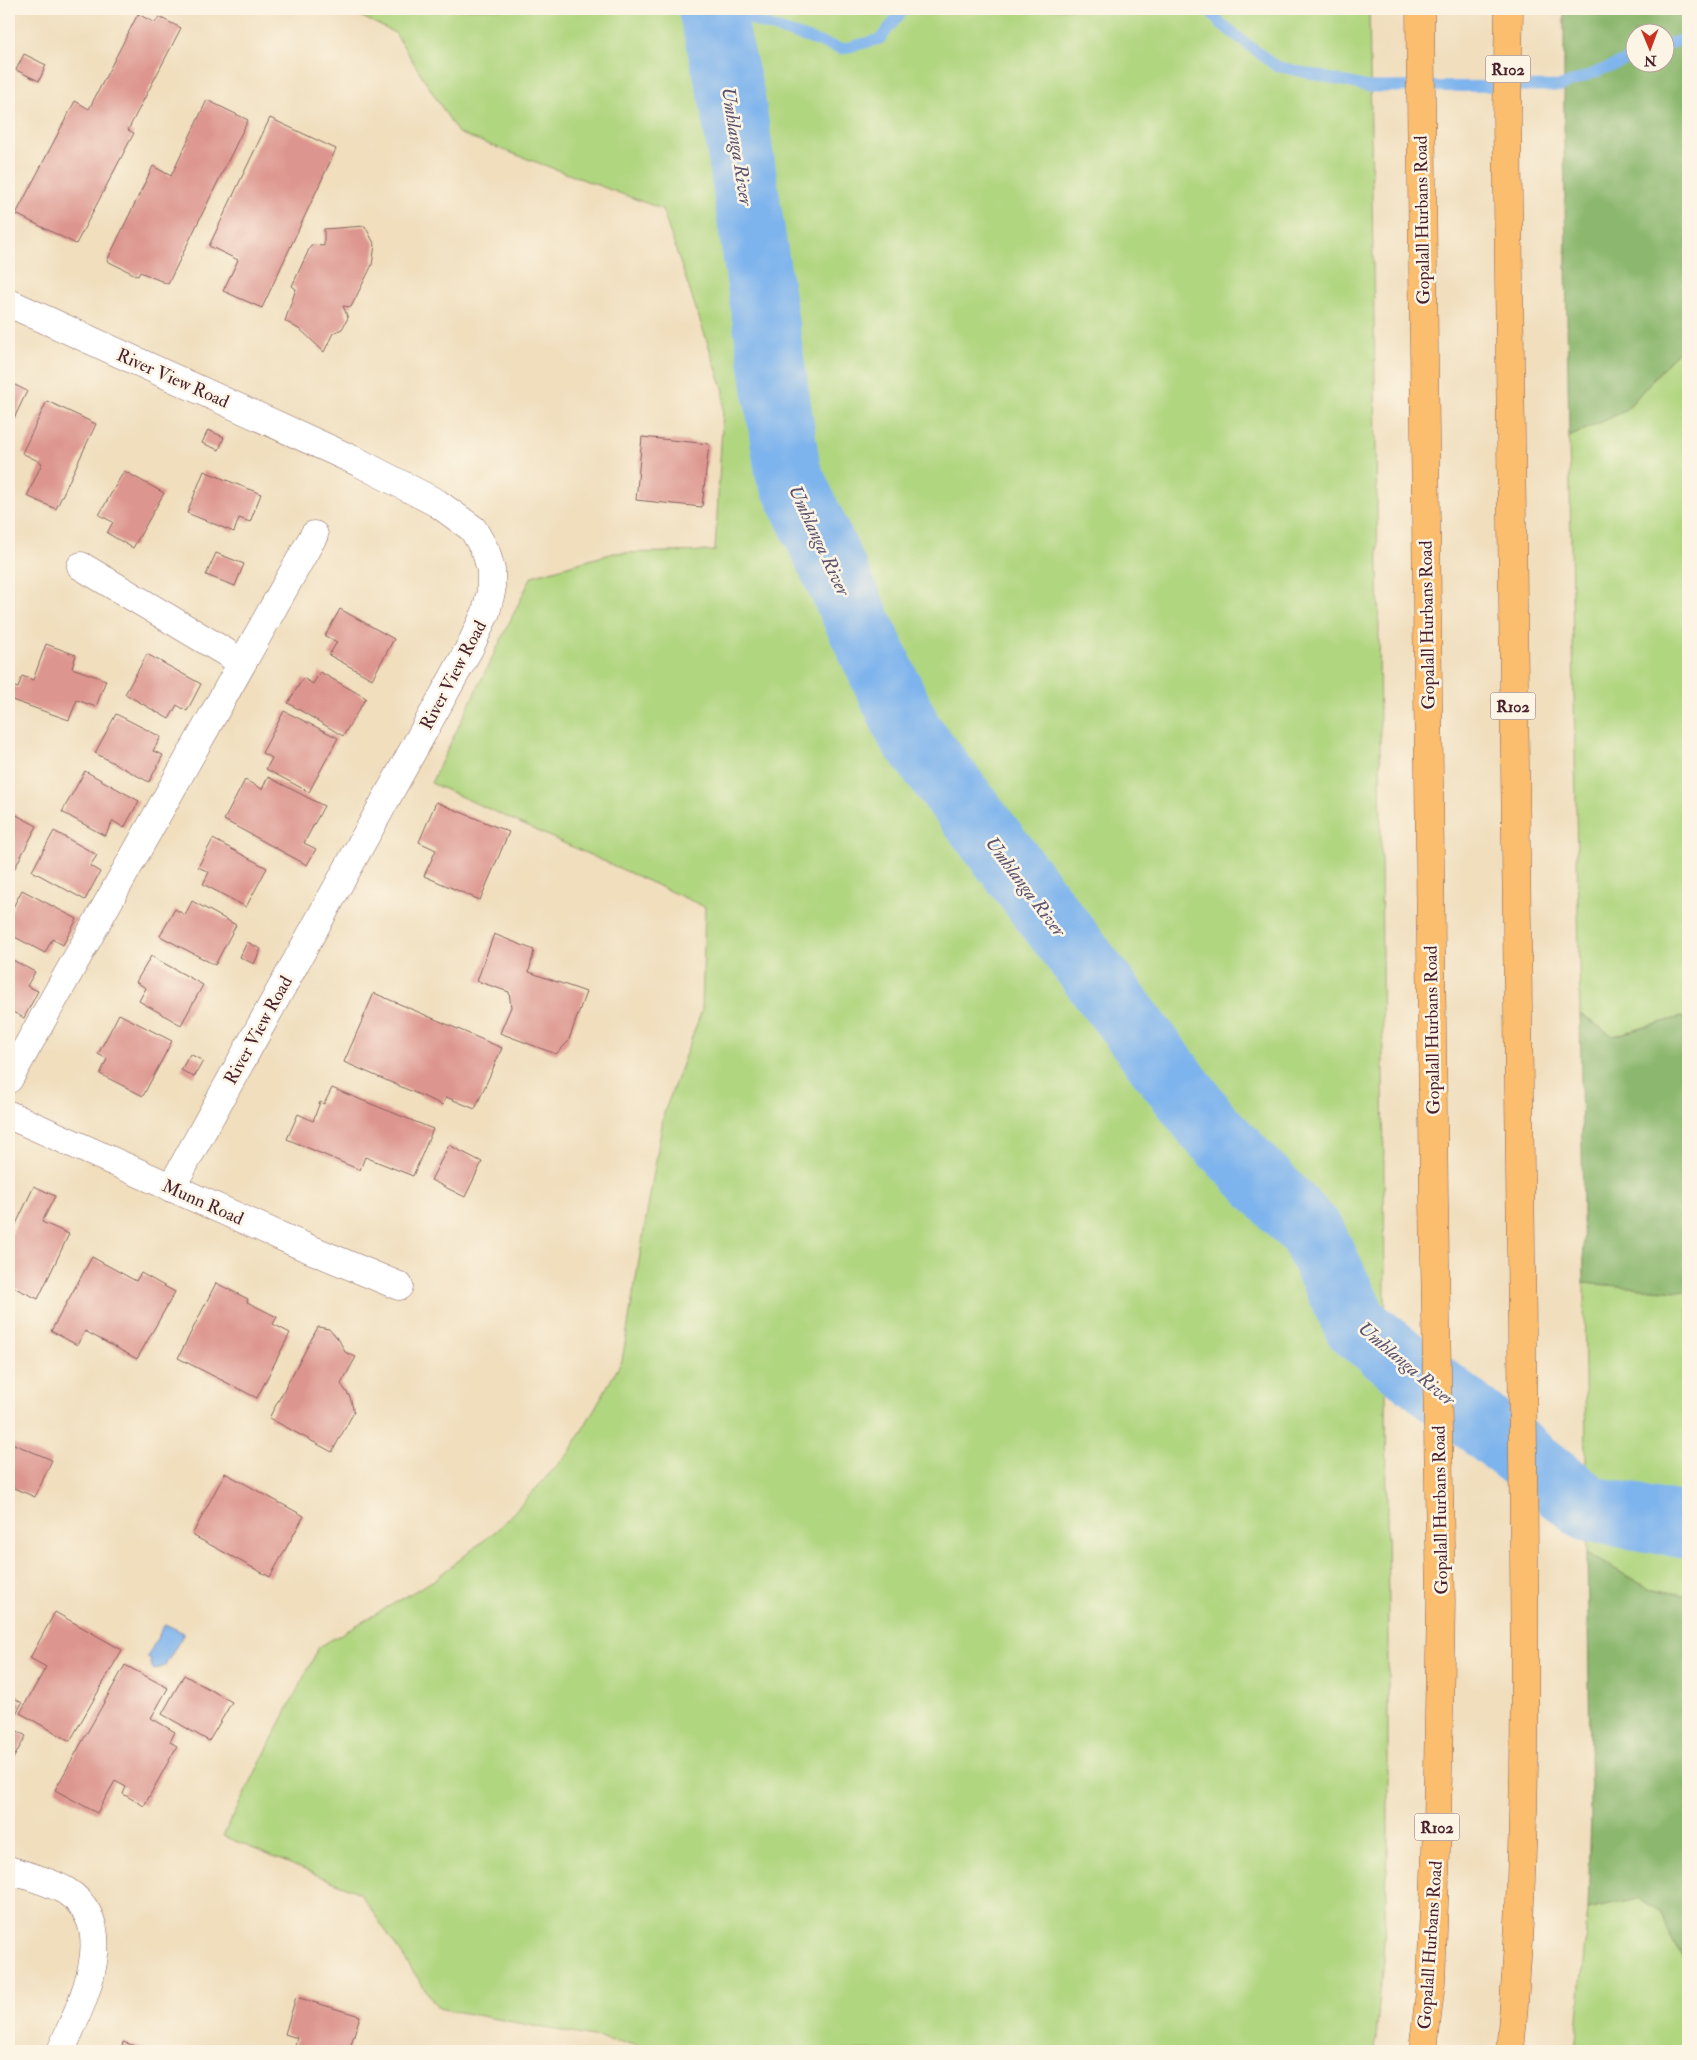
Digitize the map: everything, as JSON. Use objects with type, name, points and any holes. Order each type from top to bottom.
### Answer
[{"type":"main road","name":"Gopalall Hurbans Road","points":[[1420,9],[1434,1201],[1441,1602],[1437,1824],[1431,1983],[1423,2051]]},
{"type":"main road","name":"R102","points":[[1509,16],[1507,116],[1524,1667],[1522,1846],[1518,1950],[1510,2051]]},
{"type":"street","name":"River View Road","points":[[9,303],[360,463],[436,503],[473,529],[486,552],[491,570],[491,592],[486,612],[470,647],[170,1188]]},
{"type":"street","points":[[9,1079],[314,535]]},
{"type":"street","points":[[81,566],[242,662]]},
{"type":"street","name":"Munn Road","points":[[9,1115],[170,1188],[399,1286]]},
{"type":"street","points":[[9,1870],[47,1882],[66,1891],[80,1902],[89,1917],[94,1936],[95,1956],[87,1988],[61,2051]]},
{"type":"green space","points":[[346,9],[1369,9],[1379,632],[1388,1617],[1388,1853],[1383,1959],[1375,2051],[668,2051],[438,2008],[360,1893],[223,1836],[319,1647],[434,1580],[497,1530],[569,1453],[622,1361],[664,1113],[702,1010],[705,907],[431,783],[532,576],[614,553],[715,551],[724,391],[662,209],[458,133],[395,33]]},
{"type":"green space","points":[[1564,9],[1688,9],[1688,340],[1625,411],[1569,437],[1564,143]]},
{"type":"green space","points":[[1688,340],[1688,1020],[1681,1017],[1613,1036],[1580,1014],[1569,437],[1625,411]]},
{"type":"green space","points":[[1580,1014],[1613,1036],[1681,1017],[1688,1020],[1688,1292],[1584,1283]]},
{"type":"green space","points":[[1584,1283],[1688,1292],[1688,1596],[1648,1588],[1587,1553]]},
{"type":"green space","points":[[1587,1553],[1648,1588],[1688,1596],[1688,1975],[1684,1961],[1659,1912],[1638,1898],[1588,1909],[1591,1815]]},
{"type":"green space","points":[[1638,1898],[1659,1912],[1684,1961],[1688,1975],[1688,2051],[1575,2051],[1588,1909]]},
{"type":"water","points":[[165,1624],[184,1633],[165,1666],[154,1670],[150,1664],[151,1659],[147,1657]]},
{"type":"building","points":[[138,14],[155,23],[159,17],[181,28],[128,130],[134,133],[76,244],[16,214],[75,101],[89,109]]},
{"type":"building","points":[[24,54],[46,65],[39,81],[16,70]]},
{"type":"building","points":[[207,100],[248,120],[168,284],[140,272],[138,276],[107,261],[153,166],[171,176]]},
{"type":"building","points":[[270,118],[336,149],[262,308],[223,291],[238,260],[209,246]]},
{"type":"building","points":[[365,226],[375,245],[372,265],[351,307],[343,306],[348,318],[342,329],[333,333],[324,352],[302,331],[285,321],[296,289],[292,286],[311,245],[324,246],[324,229]]},
{"type":"building","points":[[9,382],[27,391],[9,429]]},
{"type":"building","points":[[47,401],[96,424],[56,509],[27,496],[42,463],[22,453]]},
{"type":"building","points":[[208,430],[224,437],[219,450],[202,443]]},
{"type":"building","points":[[642,437],[709,444],[702,507],[636,500]]},
{"type":"building","points":[[124,471],[164,493],[133,548],[107,533],[113,522],[99,515]]},
{"type":"building","points":[[204,471],[261,494],[250,522],[239,518],[234,532],[187,513]]},
{"type":"building","points":[[216,553],[244,564],[235,586],[206,575]]},
{"type":"building","points":[[340,609],[394,639],[372,679],[329,655],[337,642],[325,636]]},
{"type":"building","points":[[46,644],[76,655],[72,668],[106,680],[96,707],[77,700],[69,720],[9,699],[9,685],[18,688],[22,676],[33,680]]},
{"type":"building","points":[[147,654],[201,684],[187,711],[177,705],[169,719],[125,694]]},
{"type":"building","points":[[320,672],[366,698],[343,736],[288,703],[303,678],[313,684]]},
{"type":"building","points":[[284,711],[338,738],[309,792],[266,769],[272,758],[262,753]]},
{"type":"building","points":[[116,714],[161,737],[153,751],[163,755],[149,782],[95,753]]},
{"type":"building","points":[[85,771],[139,801],[124,828],[113,821],[105,836],[62,812]]},
{"type":"building","points":[[268,777],[324,806],[304,843],[316,849],[307,865],[224,820],[245,780],[262,789]]},
{"type":"building","points":[[436,802],[509,832],[480,900],[424,876],[436,850],[419,842]]},
{"type":"building","points":[[9,811],[37,826],[9,879]]},
{"type":"building","points":[[54,831],[97,855],[90,866],[100,872],[85,900],[32,871]]},
{"type":"building","points":[[213,839],[267,868],[246,907],[203,884],[209,872],[198,867]]},
{"type":"building","points":[[22,890],[77,919],[63,945],[52,939],[45,953],[9,934],[9,915]]},
{"type":"building","points":[[192,901],[236,925],[215,965],[160,936],[175,909],[185,915]]},
{"type":"building","points":[[494,934],[534,950],[529,972],[586,992],[568,1042],[556,1054],[500,1033],[511,1007],[509,992],[477,981]]},
{"type":"building","points":[[247,942],[261,949],[254,964],[240,957]]},
{"type":"building","points":[[151,956],[203,985],[181,1025],[139,1001],[146,988],[136,982]]},
{"type":"building","points":[[9,958],[35,972],[27,986],[38,991],[24,1018],[9,1010]]},
{"type":"building","points":[[374,993],[502,1048],[475,1109],[446,1097],[443,1105],[344,1062]]},
{"type":"building","points":[[119,1014],[172,1041],[143,1096],[100,1074],[107,1059],[98,1054]]},
{"type":"building","points":[[190,1054],[203,1061],[194,1077],[181,1070]]},
{"type":"building","points":[[332,1088],[433,1129],[413,1176],[365,1157],[360,1170],[287,1139],[298,1114],[313,1121],[320,1102],[324,1104]]},
{"type":"building","points":[[449,1145],[482,1162],[465,1197],[431,1180]]},
{"type":"building","points":[[34,1186],[55,1196],[42,1222],[69,1234],[38,1299],[9,1285],[9,1239]]},
{"type":"building","points":[[92,1257],[136,1281],[141,1273],[175,1292],[137,1359],[85,1331],[77,1345],[51,1331]]},
{"type":"building","points":[[216,1283],[248,1299],[247,1302],[277,1317],[273,1324],[290,1333],[257,1398],[178,1358]]},
{"type":"building","points":[[318,1327],[329,1329],[339,1340],[345,1352],[356,1357],[341,1384],[350,1397],[354,1412],[332,1452],[269,1418]]},
{"type":"building","points":[[9,1442],[52,1460],[35,1497],[9,1486]]},
{"type":"building","points":[[225,1473],[304,1516],[270,1577],[192,1535]]},
{"type":"building","points":[[55,1612],[122,1650],[70,1741],[20,1713],[46,1667],[30,1658]]},
{"type":"building","points":[[125,1665],[168,1688],[151,1718],[175,1732],[170,1742],[177,1746],[144,1806],[123,1794],[126,1787],[115,1781],[97,1813],[55,1790]]},
{"type":"building","points":[[184,1675],[232,1702],[209,1741],[162,1714]]},
{"type":"building","points":[[9,1695],[22,1703],[9,1726]]},
{"type":"building","points":[[9,1726],[26,1736],[9,1766]]},
{"type":"building","points":[[296,1997],[360,2016],[349,2051],[293,2051],[297,2038],[285,2034]]},
{"type":"building","points":[[123,2042],[151,2051],[121,2051]]},
{"type":"waterway","name":"Umhlanga River","points":[[711,9],[732,98],[788,472],[910,733],[1210,1128],[1312,1233],[1357,1326],[1590,1509],[1688,1526]]},
{"type":"waterway","points":[[730,9],[760,23],[842,49],[880,39],[904,9]]},
{"type":"waterway","points":[[1208,9],[1221,24],[1276,66],[1369,87],[1561,86],[1624,61]]},
{"type":"waterway","points":[[1674,42],[1688,39]]}]
